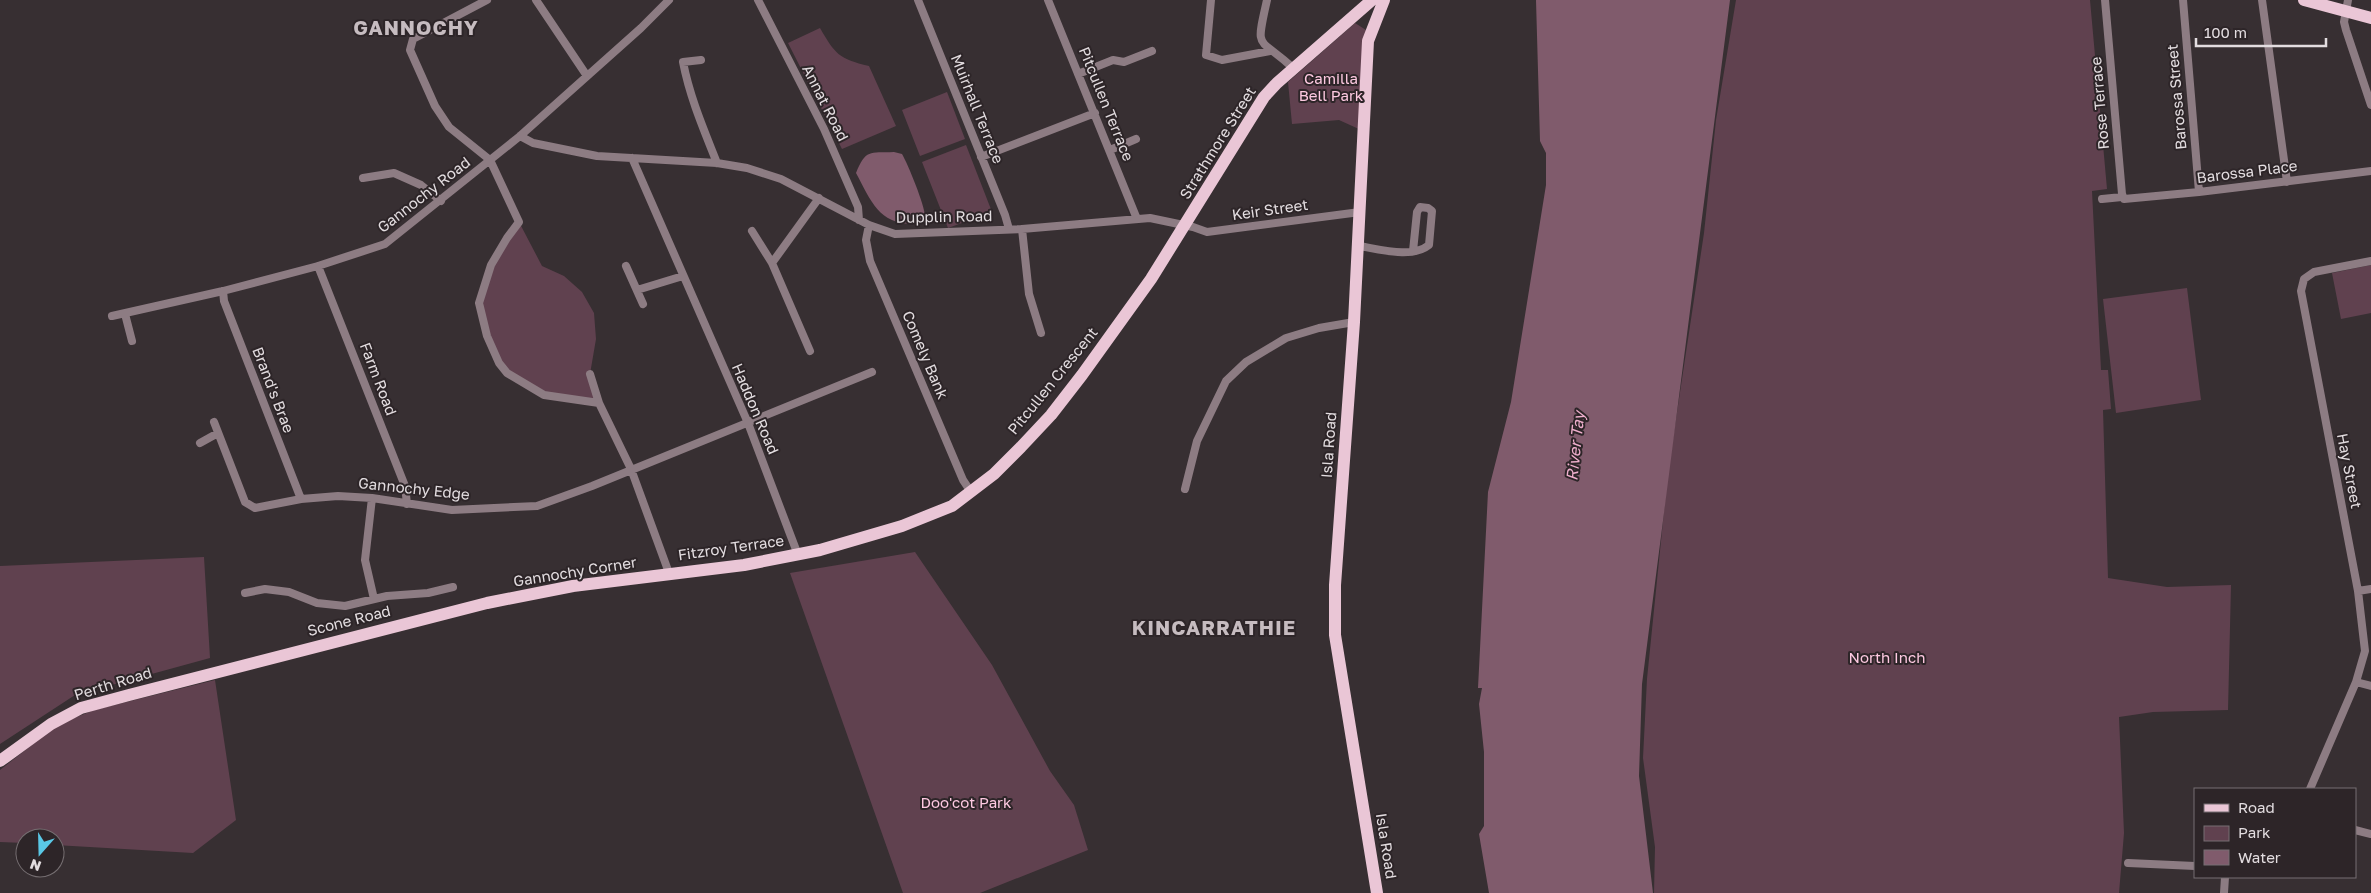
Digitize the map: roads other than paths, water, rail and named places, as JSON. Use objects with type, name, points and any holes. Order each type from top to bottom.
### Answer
[{"type":"main road","name":"Strathmore Street","points":[[1185,227],[1264,96],[1293,68],[1372,0]]},
{"type":"main road","name":"Isla Road","points":[[1377,893],[1334,635],[1335,585],[1354,322],[1368,41],[1384,0]]},
{"type":"main road","points":[[2304,0],[2347,6],[2371,18]]},
{"type":"main road","name":"Pitcullen Crescent","points":[[886,531],[952,506],[994,474],[1051,415],[1107,342],[1185,227]]},
{"type":"main road","name":"Fitzroy Terrace","points":[[669,573],[744,565],[798,554],[886,531]]},
{"type":"main road","name":"Gannochy Corner","points":[[487,603],[573,586],[669,573]]},
{"type":"main road","name":"Scone Road","points":[[219,671],[487,603]]},
{"type":"main road","name":"Perth Road","points":[[0,761],[51,724],[81,708],[219,671]]},
{"type":"street","points":[[487,0],[414,39],[410,50],[435,106],[449,127],[490,160],[519,222],[491,265],[479,303],[487,336],[499,362],[507,372],[544,395],[599,404]]},
{"type":"street","points":[[536,0],[587,76]]},
{"type":"street","name":"Gannochy Road","points":[[112,316],[223,291],[318,266],[385,244],[520,136],[670,0]]},
{"type":"street","name":"Annat Road","points":[[758,0],[824,129],[858,207],[859,220]]},
{"type":"street","name":"Muirhall Terrace","points":[[918,0],[1005,214],[1009,229]]},
{"type":"street","name":"Pitcullen Terrace","points":[[1048,0],[1137,219]]},
{"type":"street","points":[[1211,0],[1206,56],[1222,60],[1270,51]]},
{"type":"street","points":[[1267,0],[1260,36],[1270,51],[1293,68]]},
{"type":"street","name":"Rose Terrace","points":[[2105,0],[2125,198]]},
{"type":"street","name":"Barossa Street","points":[[2183,0],[2199,192]]},
{"type":"street","points":[[2262,0],[2286,182]]},
{"type":"street","points":[[2347,6],[2344,22],[2371,105]]},
{"type":"street","points":[[1078,74],[1113,60],[1124,62],[1152,51]]},
{"type":"street","points":[[701,60],[683,62],[692,98],[717,164]]},
{"type":"street","points":[[982,157],[1095,114]]},
{"type":"street","name":"Dupplin Road","points":[[520,136],[534,144],[564,150],[747,168],[781,179],[869,226],[895,234],[1022,229],[1150,218],[1185,227]]},
{"type":"street","points":[[1110,150],[1136,139]]},
{"type":"street","name":"Haddon Road","points":[[632,158],[748,424],[798,554]]},
{"type":"street","name":"Barossa Place","points":[[2102,200],[2199,192],[2371,171]]},
{"type":"street","points":[[362,178],[394,173],[421,185],[441,201]]},
{"type":"street","points":[[772,263],[819,198]]},
{"type":"street","points":[[1358,246],[1413,251],[1424,250],[1430,245],[1433,218],[1432,211],[1428,208],[1420,207],[1416,212],[1413,251]]},
{"type":"street","name":"Keir Street","points":[[1185,227],[1193,227],[1207,232],[1360,212]]},
{"type":"street","name":"Comely Bank","points":[[869,226],[866,240],[870,261],[959,471],[971,492]]},
{"type":"street","points":[[1022,229],[1029,294],[1041,333]]},
{"type":"street","points":[[752,231],[772,263],[810,351]]},
{"type":"street","name":"Hay Street","points":[[2310,788],[2356,682],[2365,652],[2358,591],[2301,291],[2304,279],[2314,272],[2371,261]]},
{"type":"street","name":"Farm Road","points":[[318,266],[405,486],[407,504]]},
{"type":"street","points":[[626,266],[643,304]]},
{"type":"street","points":[[637,290],[683,276]]},
{"type":"street","name":"Brand's Brae","points":[[223,291],[224,301],[301,499]]},
{"type":"street","points":[[125,314],[132,341]]},
{"type":"street","points":[[1185,488],[1197,441],[1226,381],[1246,362],[1286,338],[1319,328],[1354,322]]},
{"type":"street","name":"Gannochy Edge","points":[[218,433],[245,502],[248,506],[255,508],[301,499],[338,496],[372,498],[452,510],[537,506],[748,424],[872,372]]},
{"type":"street","points":[[590,374],[599,404],[631,469],[669,573]]},
{"type":"street","points":[[200,443],[218,433],[214,422]]},
{"type":"street","points":[[372,498],[365,560],[374,599]]},
{"type":"street","points":[[245,593],[265,589],[289,592],[331,606],[345,606],[374,599],[428,593],[453,587]]},
{"type":"street","points":[[2358,591],[2371,590]]},
{"type":"street","points":[[2356,682],[2371,686]]},
{"type":"street","points":[[2356,830],[2371,834]]},
{"type":"street","points":[[2128,863],[2194,866]]},
{"type":"street","points":[[2224,893],[2225,878]]},
{"type":"water","name":"River Tay","points":[[1536,0],[1730,0],[1642,684],[1639,776],[1653,893],[1489,893],[1479,834],[1484,826],[1484,752],[1479,704],[1482,688],[1478,688],[1488,492],[1511,402],[1546,185],[1546,153],[1540,141]]},
{"type":"water","points":[[894,152],[902,154],[916,185],[925,217],[922,223],[908,224],[897,222],[880,212],[856,173],[863,160],[869,154]]},
{"type":"district","name":"GANNOCHY","points":[[416,28]]},
{"type":"district","name":"KINCARRATHIE","points":[[1214,628]]},
{"type":"park label","name":"Camilla Bell Park","points":[[1331,88]]},
{"type":"park label","name":"North Inch","points":[[1887,658]]},
{"type":"park label","name":"Doo'cot Park","points":[[966,803]]}]
